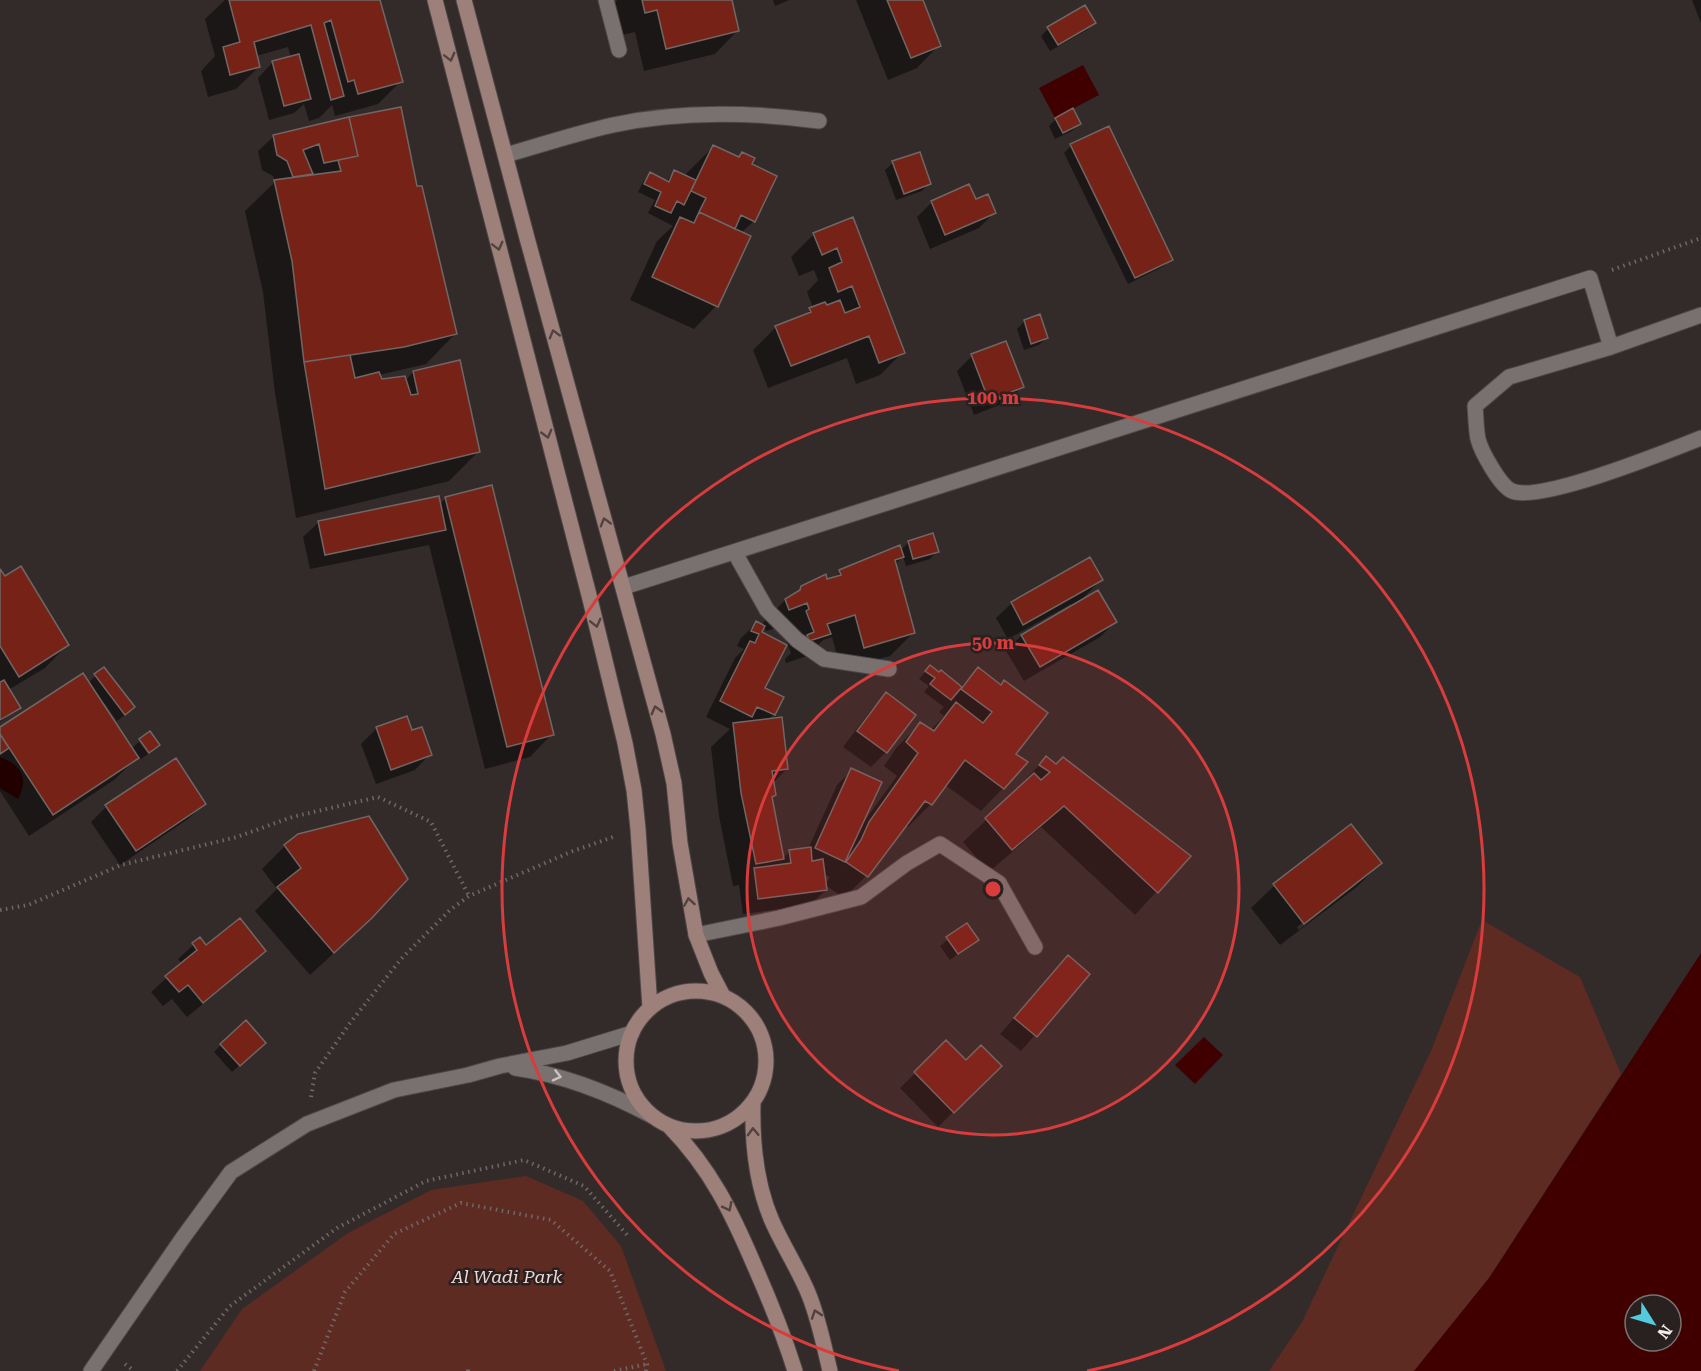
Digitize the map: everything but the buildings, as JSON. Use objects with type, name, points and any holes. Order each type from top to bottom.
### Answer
[{"type":"main road","points":[[435,0],[625,743],[634,790],[638,829],[650,1008]]},
{"type":"main road","points":[[464,0],[596,492],[624,587],[674,783],[680,843],[696,935],[711,974],[723,996]]},
{"type":"main road","points":[[693,990],[708,991],[723,996],[739,1004],[753,1017],[764,1042],[766,1070],[761,1088],[753,1103],[731,1121],[705,1131],[687,1131],[669,1126],[654,1117],[641,1104],[631,1088],[626,1070],[627,1052],[632,1033],[639,1020],[650,1008],[677,993],[693,990]]},
{"type":"main road","points":[[753,1103],[752,1132],[761,1188],[771,1218],[809,1295],[820,1327],[830,1371]]},
{"type":"main road","points":[[669,1126],[699,1159],[728,1205],[768,1298],[795,1371]]},
{"type":"street","points":[[606,0],[619,50]]},
{"type":"street","points":[[506,155],[612,125],[653,118],[736,113],[819,121]]},
{"type":"street","points":[[624,587],[1590,278],[1611,347]]},
{"type":"street","points":[[1701,315],[1611,347],[1509,378],[1475,406],[1478,439],[1500,483],[1513,492],[1526,494],[1587,481],[1701,438]]},
{"type":"street","points":[[735,553],[766,610],[797,640],[824,659],[889,669]]},
{"type":"street","points":[[696,935],[779,918],[861,897],[907,862],[940,844],[999,883],[1035,947]]},
{"type":"street","points":[[92,1371],[182,1239],[231,1173],[307,1124],[394,1090],[567,1053],[632,1033]]},
{"type":"street","points":[[500,1066],[564,1078],[595,1088],[654,1117]]},
{"type":"path","points":[[1590,278],[1701,238]]},
{"type":"path","points":[[0,910],[28,905],[122,866],[237,837],[292,817],[378,797],[431,822],[469,896]]},
{"type":"path","points":[[307,1124],[315,1073],[350,1023],[401,959],[450,910],[469,896],[573,851],[638,829]]},
{"type":"path","points":[[177,1371],[230,1306],[337,1228],[426,1181],[524,1160],[584,1186],[628,1236]]},
{"type":"path","points":[[314,1371],[345,1292],[394,1234],[461,1203],[551,1220],[610,1270],[647,1364],[646,1371]]},
{"type":"path","points":[[614,1371],[647,1364]]},
{"type":"green space","points":[[1482,920],[1580,977],[1621,1074],[1489,1278],[1414,1371],[1269,1371],[1302,1322],[1431,1051]]},
{"type":"green space","name":"Al Wadi Park","points":[[526,1176],[583,1201],[621,1246],[666,1371],[200,1371],[242,1309],[348,1233],[431,1190]]},
{"type":"shaded area","points":[[1083,65],[1099,95],[1055,118],[1039,88]]},
{"type":"shaded area","points":[[0,757],[14,764],[21,774],[23,785],[18,799],[0,788]]},
{"type":"shaded area","points":[[1701,953],[1701,1371],[1414,1371],[1489,1278]]},
{"type":"shaded area","points":[[1204,1037],[1223,1055],[1195,1084],[1175,1065]]}]
